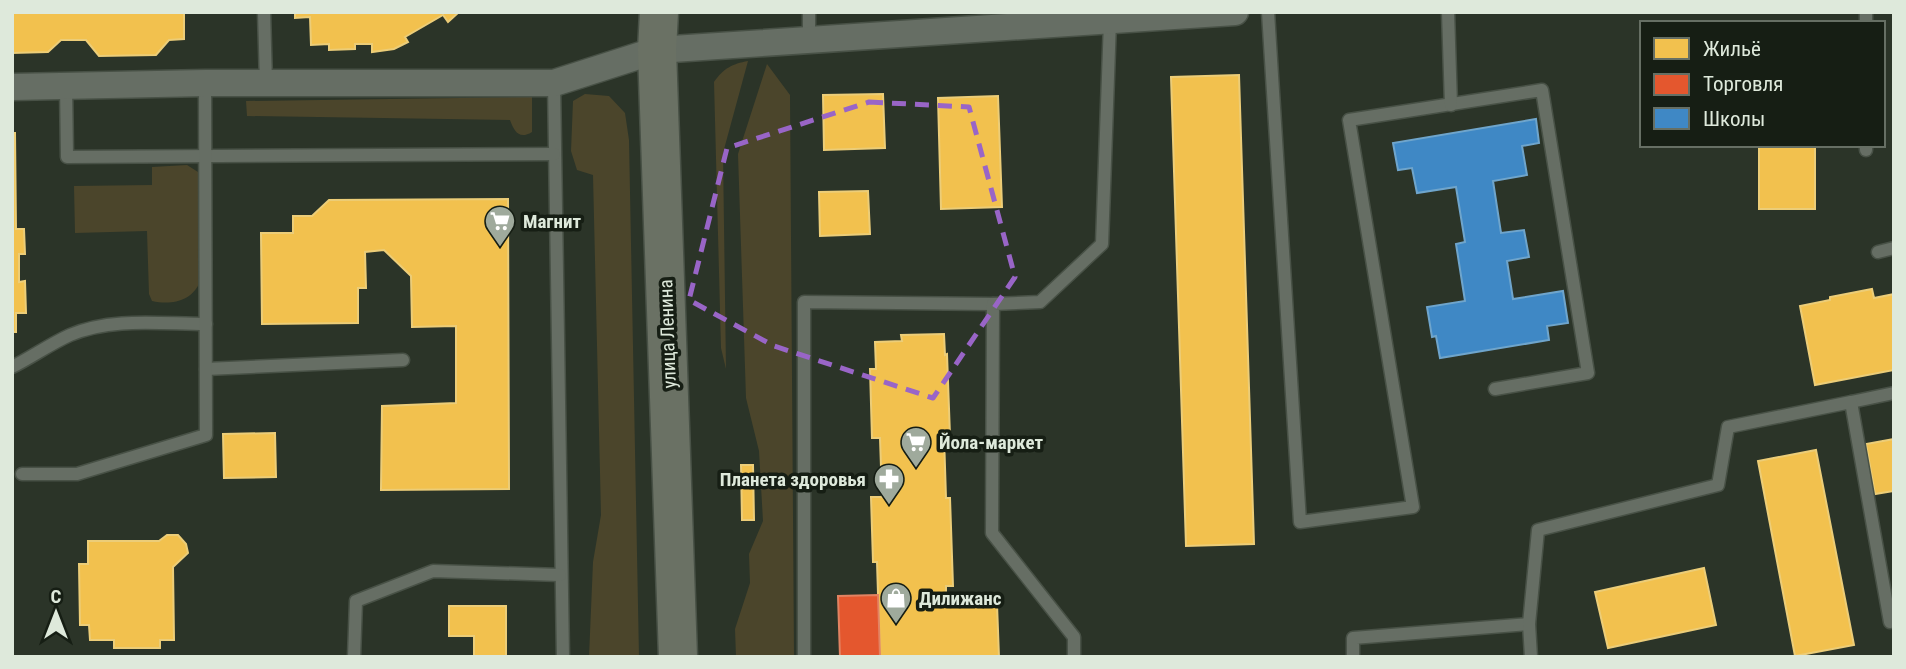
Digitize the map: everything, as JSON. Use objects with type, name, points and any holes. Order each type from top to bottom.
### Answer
[{"type":"main road","name":"улица Ленина","points":[[659,12],[657,50],[678,657]]},
{"type":"street","points":[[12,87],[205,83],[554,83],[657,50],[809,42],[962,21],[1110,21],[1235,12]]},
{"type":"lane","points":[[264,12],[266,83]]},
{"type":"lane","points":[[809,12],[809,42]]},
{"type":"lane","points":[[1268,12],[1300,522],[1413,507],[1349,120],[1542,90],[1588,373],[1495,389]]},
{"type":"lane","points":[[1448,12],[1451,105]]},
{"type":"lane","points":[[804,657],[804,302],[1040,302],[1102,244],[1110,21]]},
{"type":"lane","points":[[22,474],[78,474],[206,435],[205,83]]},
{"type":"lane","points":[[554,83],[563,657]]},
{"type":"lane","points":[[66,85],[67,157],[554,154]]},
{"type":"lane","points":[[1878,252],[1894,248]]},
{"type":"lane","points":[[993,304],[992,533],[1074,637],[1074,657]]},
{"type":"lane","points":[[12,367],[71,335],[101,326],[128,323],[205,324]]},
{"type":"lane","points":[[205,369],[403,360]]},
{"type":"lane","points":[[1531,657],[1529,624],[1538,530],[1718,485],[1728,428],[1894,393]]},
{"type":"lane","points":[[1851,402],[1890,622],[1894,621]]},
{"type":"lane","points":[[355,657],[356,601],[433,571],[560,575]]},
{"type":"lane","points":[[1353,657],[1353,638],[1529,624]]},
{"type":"highlighted area","points":[[869,102],[969,107],[1015,277],[933,398],[774,346],[689,300],[727,148]]},
{"type":"shaded area","points":[[748,61],[723,153],[726,369],[721,348],[714,82],[729,67]]},
{"type":"shaded area","points":[[767,64],[790,95],[794,657],[736,657],[735,629],[750,583],[749,554],[763,521],[759,451],[746,398],[738,154]]},
{"type":"shaded area","points":[[585,94],[609,96],[625,113],[629,140],[639,657],[589,657],[593,562],[601,515],[593,175],[577,170],[571,151],[573,101]]},
{"type":"shaded area","points":[[532,97],[532,132],[524,135],[515,131],[510,120],[247,116],[246,101]]},
{"type":"shaded area","points":[[187,165],[198,172],[201,184],[200,282],[186,298],[166,303],[152,301],[149,294],[147,231],[75,233],[74,186],[152,185],[152,167]]},
{"type":"building: Жильё","points":[[12,12],[184,12],[184,39],[169,40],[156,55],[99,56],[86,40],[61,40],[48,52],[12,53]]},
{"type":"building: Жильё","points":[[295,12],[459,12],[448,22],[443,15],[405,37],[408,42],[394,49],[372,52],[372,44],[355,44],[355,49],[329,50],[329,44],[311,45],[310,17],[295,18]]},
{"type":"building: Жильё","points":[[1239,75],[1254,544],[1186,546],[1171,77]]},
{"type":"building: Жильё","points":[[883,94],[885,148],[824,150],[823,95]]},
{"type":"building: Жильё","points":[[998,96],[1002,207],[941,209],[938,98]]},
{"type":"building: Жильё","points":[[12,133],[15,133],[16,229],[24,229],[25,254],[19,254],[19,282],[25,281],[26,313],[16,313],[16,332],[12,332]]},
{"type":"building: Жильё","points":[[1759,147],[1815,147],[1815,209],[1759,209]]},
{"type":"building: Жильё","points":[[868,191],[870,234],[820,236],[819,192]]},
{"type":"building: Жильё","points":[[508,199],[509,489],[381,490],[382,406],[456,403],[456,326],[412,327],[411,276],[384,250],[365,252],[366,288],[358,288],[358,323],[262,324],[261,233],[293,233],[293,216],[312,216],[329,200]]},
{"type":"building: Жильё","points":[[1872,289],[1874,298],[1894,294],[1894,370],[1815,385],[1800,306]]},
{"type":"building: Жильё","points":[[944,334],[950,436],[944,436],[946,498],[950,498],[953,586],[946,586],[946,606],[997,604],[999,657],[880,657],[877,562],[873,562],[871,497],[882,497],[880,438],[872,438],[870,369],[876,369],[875,342],[902,341],[901,335]]},
{"type":"building: Жильё","points":[[275,433],[276,477],[224,478],[223,434]]},
{"type":"building: Жильё","points":[[1894,439],[1894,491],[1875,494],[1866,444]]},
{"type":"building: Жильё","points":[[1816,450],[1854,645],[1795,656],[1758,461]]},
{"type":"building: Жильё","points":[[741,465],[753,465],[754,520],[742,520]]},
{"type":"building: Жильё","points":[[167,535],[178,535],[186,544],[188,553],[173,567],[174,640],[160,640],[160,648],[114,648],[114,640],[90,640],[89,625],[80,625],[79,564],[88,564],[88,541],[159,541]]},
{"type":"building: Жильё","points":[[1704,568],[1716,625],[1608,648],[1595,592]]},
{"type":"building: Жильё","points":[[449,606],[506,606],[506,657],[474,657],[474,636],[449,636]]},
{"type":"building: Торговля","points":[[878,595],[880,657],[840,657],[838,596]]},
{"type":"building: Школы","points":[[1536,119],[1539,143],[1522,146],[1527,175],[1493,181],[1501,233],[1524,230],[1529,257],[1507,261],[1513,299],[1563,291],[1568,323],[1547,326],[1549,340],[1440,358],[1436,336],[1432,337],[1427,307],[1465,301],[1456,244],[1465,242],[1456,187],[1417,193],[1412,168],[1398,170],[1393,143]]},
{"type":"place","name":"Магнит","points":[[500,248]]},
{"type":"place","name":"Йола-маркет","points":[[916,469]]},
{"type":"place","name":"Планета здоровья","points":[[889,506]]},
{"type":"place","name":"Дилижанс","points":[[896,625]]}]
